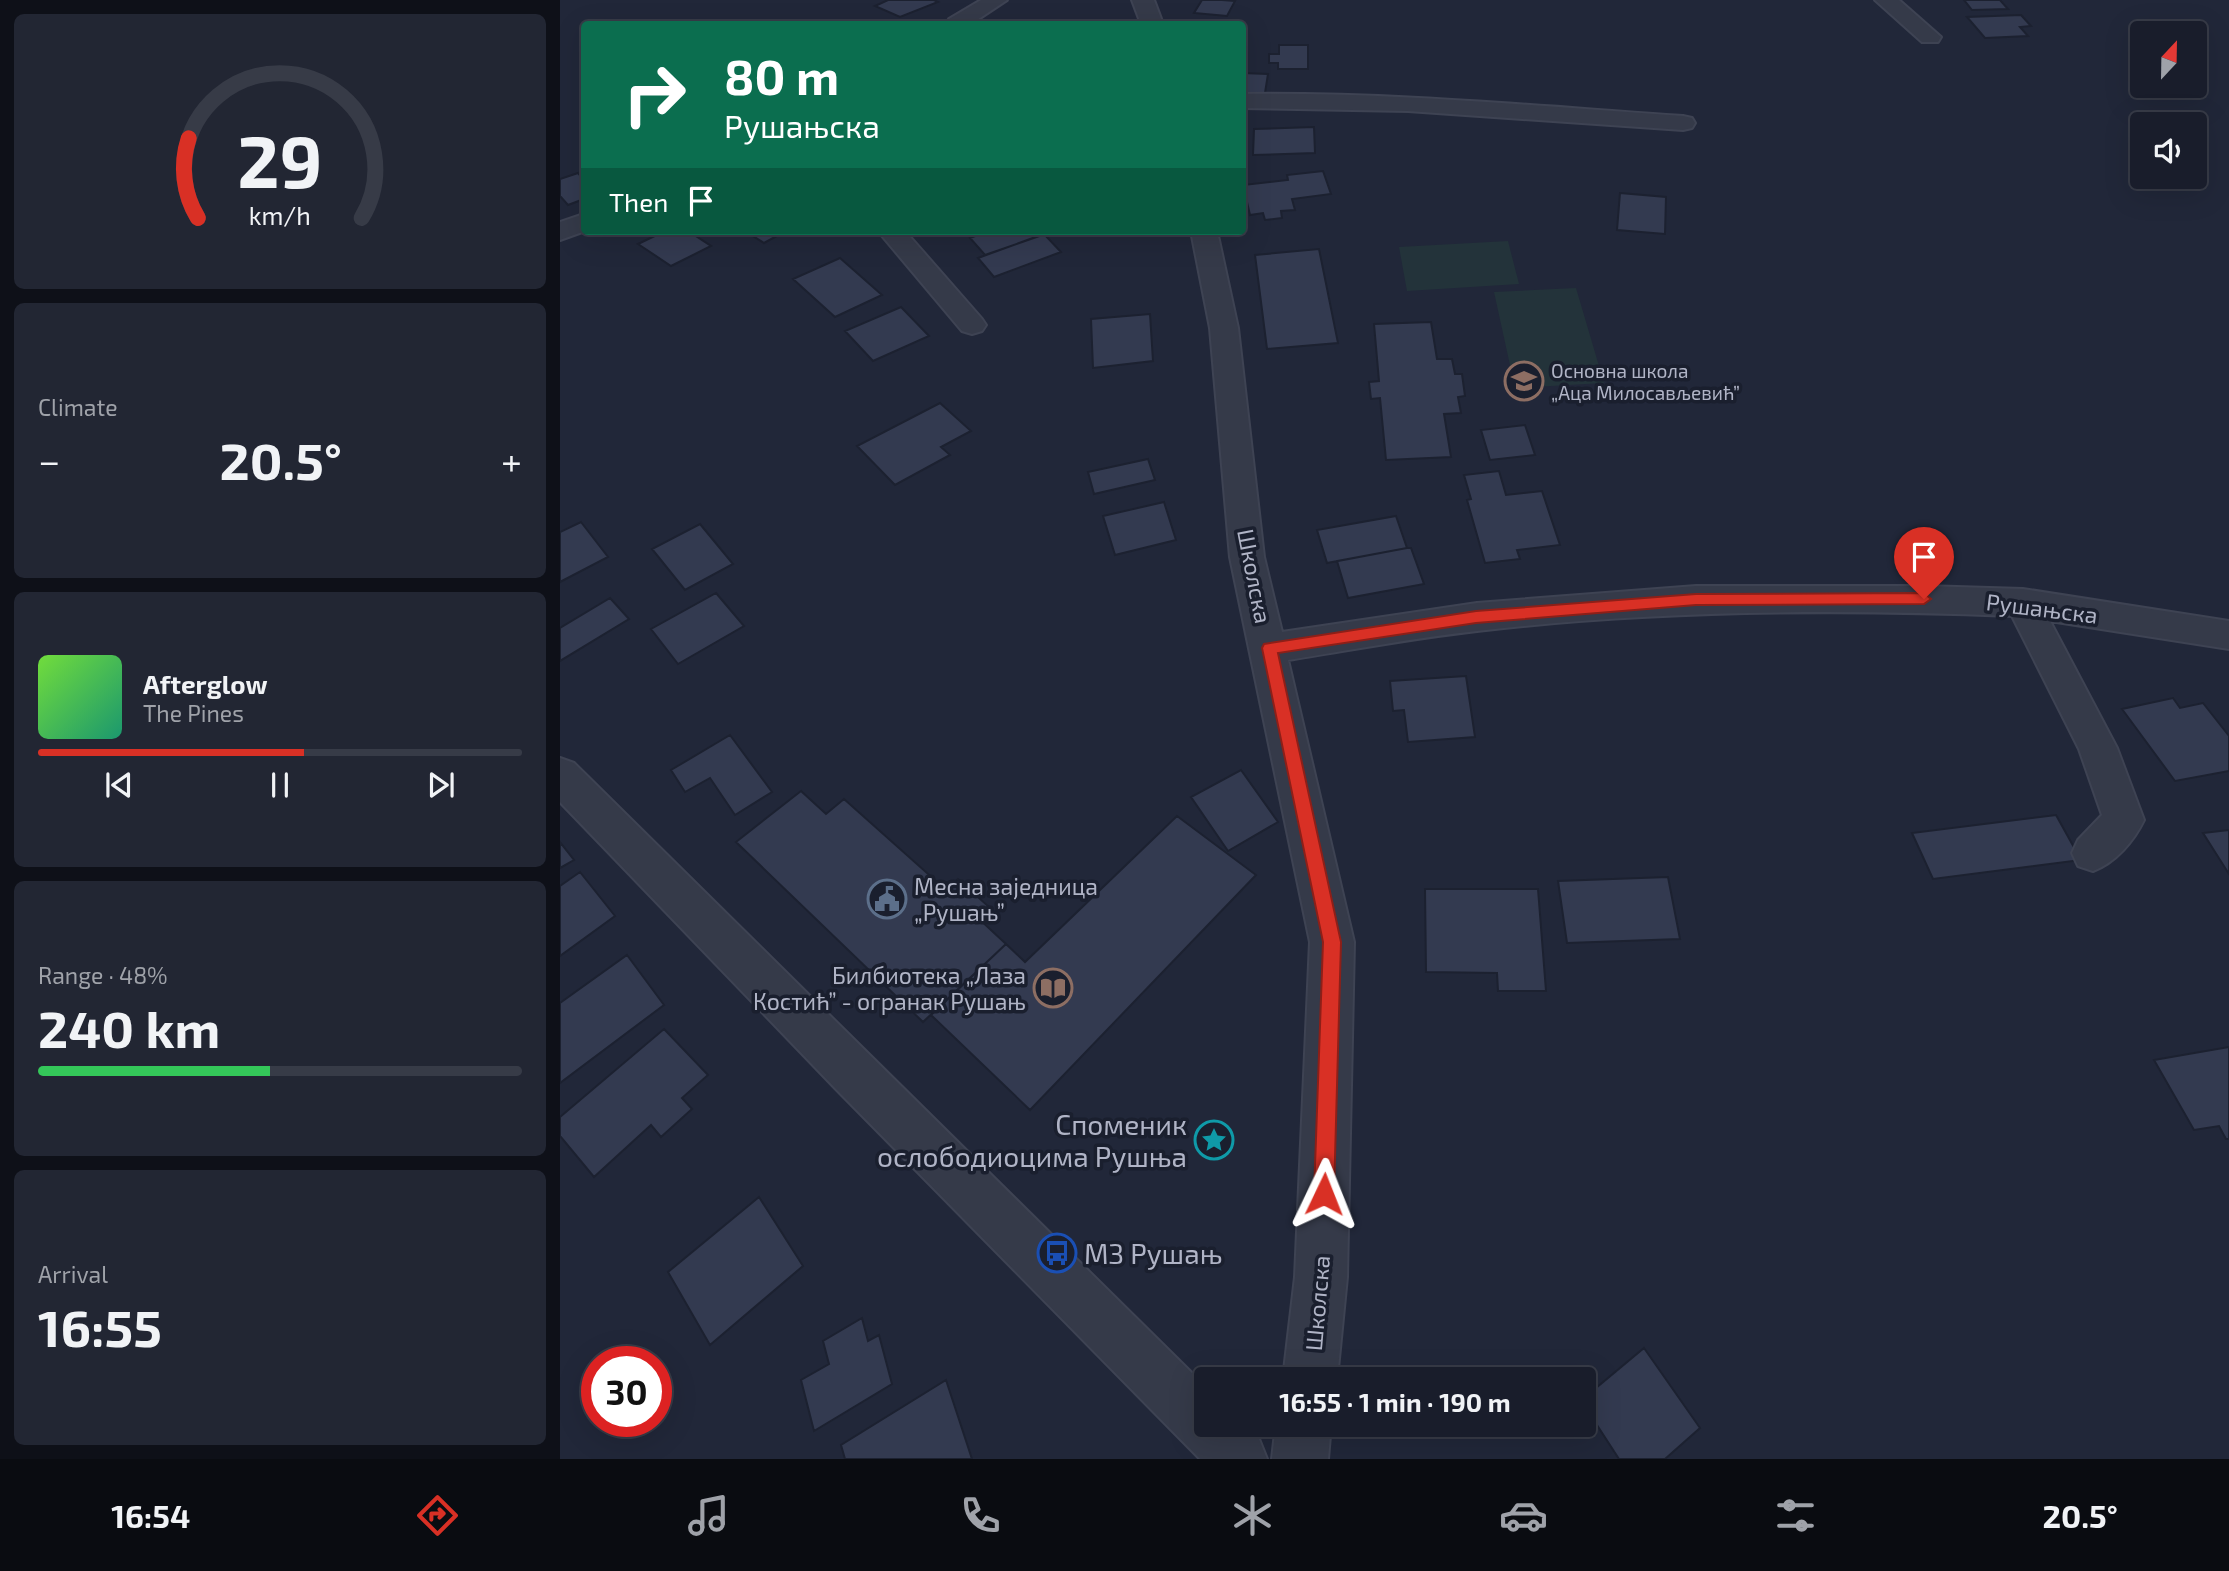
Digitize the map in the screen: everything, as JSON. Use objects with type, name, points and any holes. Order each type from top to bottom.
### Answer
[{"type":"street","points":[[962,21],[996,0]]},
{"type":"street","points":[[1143,0],[1151,21]]},
{"type":"street","points":[[1886,0],[1930,37]]},
{"type":"street","points":[[1246,101],[1286,100],[1410,106],[1683,123]]},
{"type":"street","points":[[560,232],[581,223]]},
{"type":"street","points":[[894,235],[972,325]]},
{"type":"street","name":"Школска","points":[[1205,235],[1224,328],[1247,556],[1332,942],[1321,1277],[1311,1367]]},
{"type":"street","name":"Рушањска","points":[[1269,648],[1476,617],[1696,600],[1924,599],[2023,603],[2229,635]]},
{"type":"street","points":[[2023,603],[2098,748],[2124,820],[2093,853]]},
{"type":"street","points":[[560,775],[851,1072],[1239,1459]]},
{"type":"street","points":[[1300,1459],[1303,1437]]},
{"type":"shaded area","points":[[1508,241],[1519,284],[1407,291],[1399,247]]},
{"type":"shaded area","points":[[1576,288],[1604,383],[1515,388],[1494,292]]},
{"type":"building","points":[[888,0],[938,2],[900,17],[875,6]]},
{"type":"building","points":[[1202,0],[1235,1],[1227,16],[1194,13]]},
{"type":"building","points":[[1964,0],[2000,0],[2008,9],[1972,10]]},
{"type":"building","points":[[2021,15],[2031,26],[2020,27],[2028,36],[1985,38],[1967,17]]},
{"type":"building","points":[[1279,45],[1308,45],[1308,69],[1278,69],[1278,63],[1269,63],[1269,54],[1279,54]]},
{"type":"building","points":[[1246,73],[1268,74],[1265,93],[1246,93]]},
{"type":"building","points":[[1314,127],[1315,153],[1253,155],[1254,129]]},
{"type":"building","points":[[1323,171],[1331,194],[1292,199],[1295,210],[1281,211],[1282,218],[1265,220],[1263,213],[1250,215],[1246,185],[1288,180],[1287,175]]},
{"type":"building","points":[[578,173],[581,176],[581,200],[568,205],[560,196],[560,179]]},
{"type":"building","points":[[1620,193],[1666,197],[1665,234],[1617,230]]},
{"type":"building","points":[[657,235],[694,235],[711,246],[671,266],[638,244]]},
{"type":"building","points":[[751,235],[779,235],[764,243]]},
{"type":"building","points":[[978,235],[1042,235],[985,255],[970,238]]},
{"type":"building","points":[[1041,235],[1045,235],[1061,252],[994,277],[978,258]]},
{"type":"building","points":[[1319,249],[1338,343],[1267,349],[1255,255]]},
{"type":"building","points":[[840,258],[882,295],[835,317],[793,279]]},
{"type":"building","points":[[901,307],[929,336],[873,361],[845,331]]},
{"type":"building","points":[[1150,314],[1153,361],[1093,368],[1091,319]]},
{"type":"building","points":[[1431,322],[1437,359],[1452,359],[1455,374],[1462,374],[1465,396],[1458,397],[1461,413],[1444,414],[1451,457],[1386,460],[1380,398],[1371,399],[1369,382],[1379,381],[1374,324]]},
{"type":"building","points":[[940,403],[971,431],[941,447],[950,455],[895,485],[857,446]]},
{"type":"building","points":[[1525,425],[1535,455],[1490,460],[1481,430]]},
{"type":"building","points":[[1148,459],[1155,480],[1094,494],[1088,472]]},
{"type":"building","points":[[1499,471],[1506,495],[1542,491],[1560,545],[1517,550],[1520,559],[1485,563],[1467,500],[1471,499],[1464,475]]},
{"type":"building","points":[[1164,502],[1176,540],[1115,555],[1103,516]]},
{"type":"building","points":[[1396,516],[1407,548],[1327,563],[1317,530]]},
{"type":"building","points":[[581,522],[608,557],[560,582],[560,532]]},
{"type":"building","points":[[700,524],[733,564],[685,590],[652,549]]},
{"type":"building","points":[[1411,548],[1424,584],[1348,598],[1337,561]]},
{"type":"building","points":[[716,593],[744,626],[678,664],[651,629]]},
{"type":"building","points":[[610,598],[629,619],[560,661],[560,628]]},
{"type":"building","points":[[1466,676],[1475,737],[1408,742],[1404,710],[1393,711],[1390,681]]},
{"type":"building","points":[[2173,698],[2180,708],[2203,703],[2229,736],[2229,771],[2175,781],[2122,709]]},
{"type":"building","points":[[730,735],[772,792],[735,815],[710,778],[685,792],[671,770]]},
{"type":"building","points":[[1241,770],[1278,822],[1228,851],[1191,797]]},
{"type":"building","name":"Месна заједница „Рушањ”","points":[[801,791],[826,814],[844,799],[946,890],[958,879],[989,907],[978,918],[1006,944],[923,1022],[736,842]]},
{"type":"building","points":[[2056,815],[2081,860],[1933,879],[1912,833]]},
{"type":"building","name":"Билбиотека „Лаза Костић” - огранак Рушањ","points":[[1177,816],[1256,875],[1030,1110],[931,1015],[1006,944],[1025,962]]},
{"type":"building","points":[[2229,830],[2229,874],[2203,833]]},
{"type":"building","points":[[560,842],[574,860],[560,868]]},
{"type":"building","points":[[580,872],[615,916],[560,956],[560,886]]},
{"type":"building","points":[[1668,877],[1680,939],[1567,943],[1558,881]]},
{"type":"building","points":[[1425,889],[1538,889],[1546,991],[1498,991],[1497,973],[1426,972]]},
{"type":"building","points":[[627,955],[664,1005],[560,1083],[560,1003]]},
{"type":"building","points":[[664,1029],[708,1075],[682,1098],[692,1109],[661,1137],[651,1125],[594,1177],[560,1136],[560,1117]]},
{"type":"building","points":[[2229,1047],[2229,1139],[2226,1139],[2219,1126],[2194,1130],[2154,1060]]},
{"type":"building","points":[[759,1197],[803,1266],[710,1345],[668,1272]]},
{"type":"building","points":[[862,1318],[868,1341],[879,1335],[892,1384],[814,1431],[801,1380],[829,1364],[823,1341]]},
{"type":"building","points":[[1644,1348],[1700,1428],[1665,1459],[1619,1459],[1596,1424],[1596,1388]]},
{"type":"building","points":[[946,1380],[972,1459],[845,1459],[841,1445]]},
{"type":"place","name":"Основна школа „Аца Милосављевић”","points":[[1524,381]]},
{"type":"place","name":"Месна заједница „Рушањ”","points":[[887,899]]},
{"type":"place","name":"Билбиотека „Лаза Костић” - огранак Рушањ","points":[[1053,988]]},
{"type":"place","name":"Споменик ослободиоцима Рушња","points":[[1214,1140]]},
{"type":"place","name":"МЗ Рушањ","points":[[1057,1253]]},
{"type":"route","points":[[1324,1194],[1332,942],[1269,648],[1476,617],[1696,600],[1924,599]]}]
